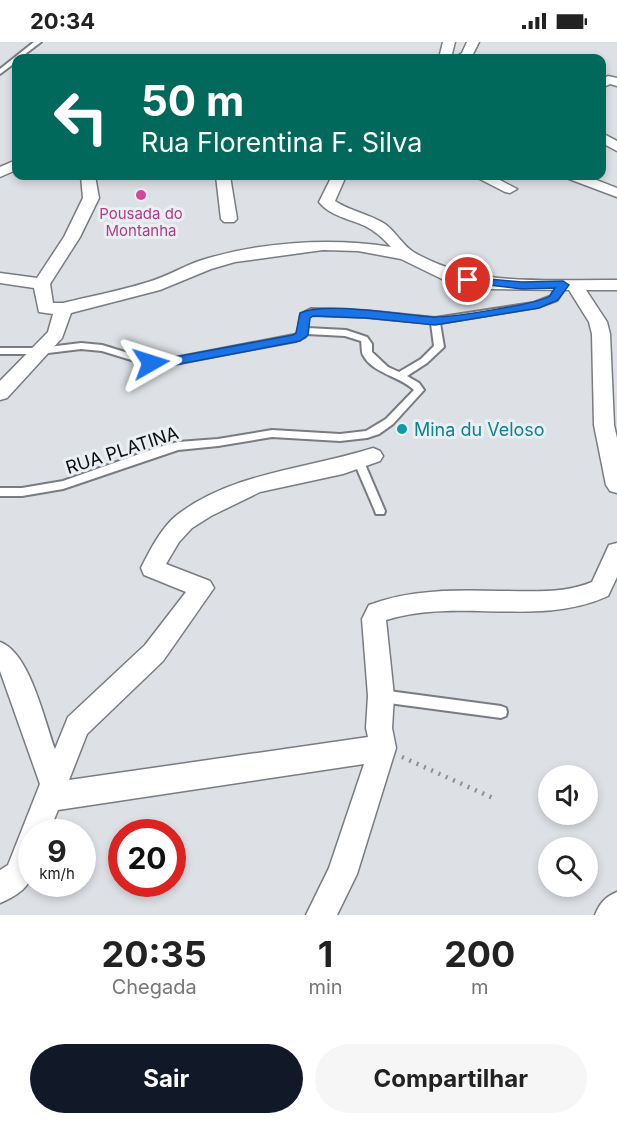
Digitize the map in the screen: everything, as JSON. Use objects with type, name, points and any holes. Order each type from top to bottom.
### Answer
[{"type":"street","points":[[89,180],[91,198]]},
{"type":"street","points":[[102,180],[72,237],[42,284],[45,308],[63,309],[154,286],[205,265],[242,255],[323,245],[374,248],[406,255],[448,275],[479,282],[522,286],[617,285]]},
{"type":"street","points":[[224,180],[229,219]]},
{"type":"street","points":[[337,180],[327,202],[339,210],[376,226],[393,239],[406,255]]},
{"type":"street","points":[[490,180],[510,189]]},
{"type":"street","points":[[584,180],[617,193]]},
{"type":"street","points":[[0,278],[42,284]]},
{"type":"street","points":[[569,285],[598,322],[601,334],[604,425],[617,486]]},
{"type":"street","points":[[0,393],[56,334],[63,309]]},
{"type":"street","points":[[40,819],[77,726],[154,653],[202,588],[152,568],[171,536],[184,522],[203,510],[255,485],[366,459]]},
{"type":"street","points":[[321,915],[342,874],[383,748],[379,728],[381,696],[374,618],[377,612],[387,608],[438,602],[571,600],[612,587],[617,552]]},
{"type":"street","points":[[0,652],[13,668],[51,790]]},
{"type":"street","points":[[51,790],[383,748]]},
{"type":"street","points":[[0,888],[18,875]]},
{"type":"street","points":[[610,915],[617,907]]},
{"type":"lane","points":[[23,54],[38,42]]},
{"type":"lane","points":[[0,72],[12,63]]},
{"type":"lane","points":[[0,351],[40,351],[81,346],[102,348],[151,363],[164,363],[296,338],[303,331],[304,316],[311,312],[366,314],[435,321],[535,305],[554,298],[569,285]]},
{"type":"lane","points":[[303,331],[355,334],[364,339],[367,344],[367,353],[373,360],[399,377],[424,361],[439,347],[435,321]]},
{"type":"lane","name":"RUA PLATINA","points":[[0,492],[54,488],[105,473],[164,450],[198,443],[288,432],[338,438],[363,435],[383,428],[416,393],[419,388],[416,385],[399,377]]},
{"type":"lane","points":[[366,459],[380,511]]},
{"type":"lane","points":[[381,696],[501,712]]},
{"type":"path","points":[[383,748],[494,798]]},
{"type":"place","name":"Pousada do Montanha","points":[[141,195]]},
{"type":"place","name":"Mina du Veloso","points":[[402,429]]},
{"type":"route","points":[[151,363],[164,363],[300,337],[303,331],[304,316],[311,312],[366,314],[435,321],[535,305],[554,298],[563,285],[522,286],[468,280]]}]
